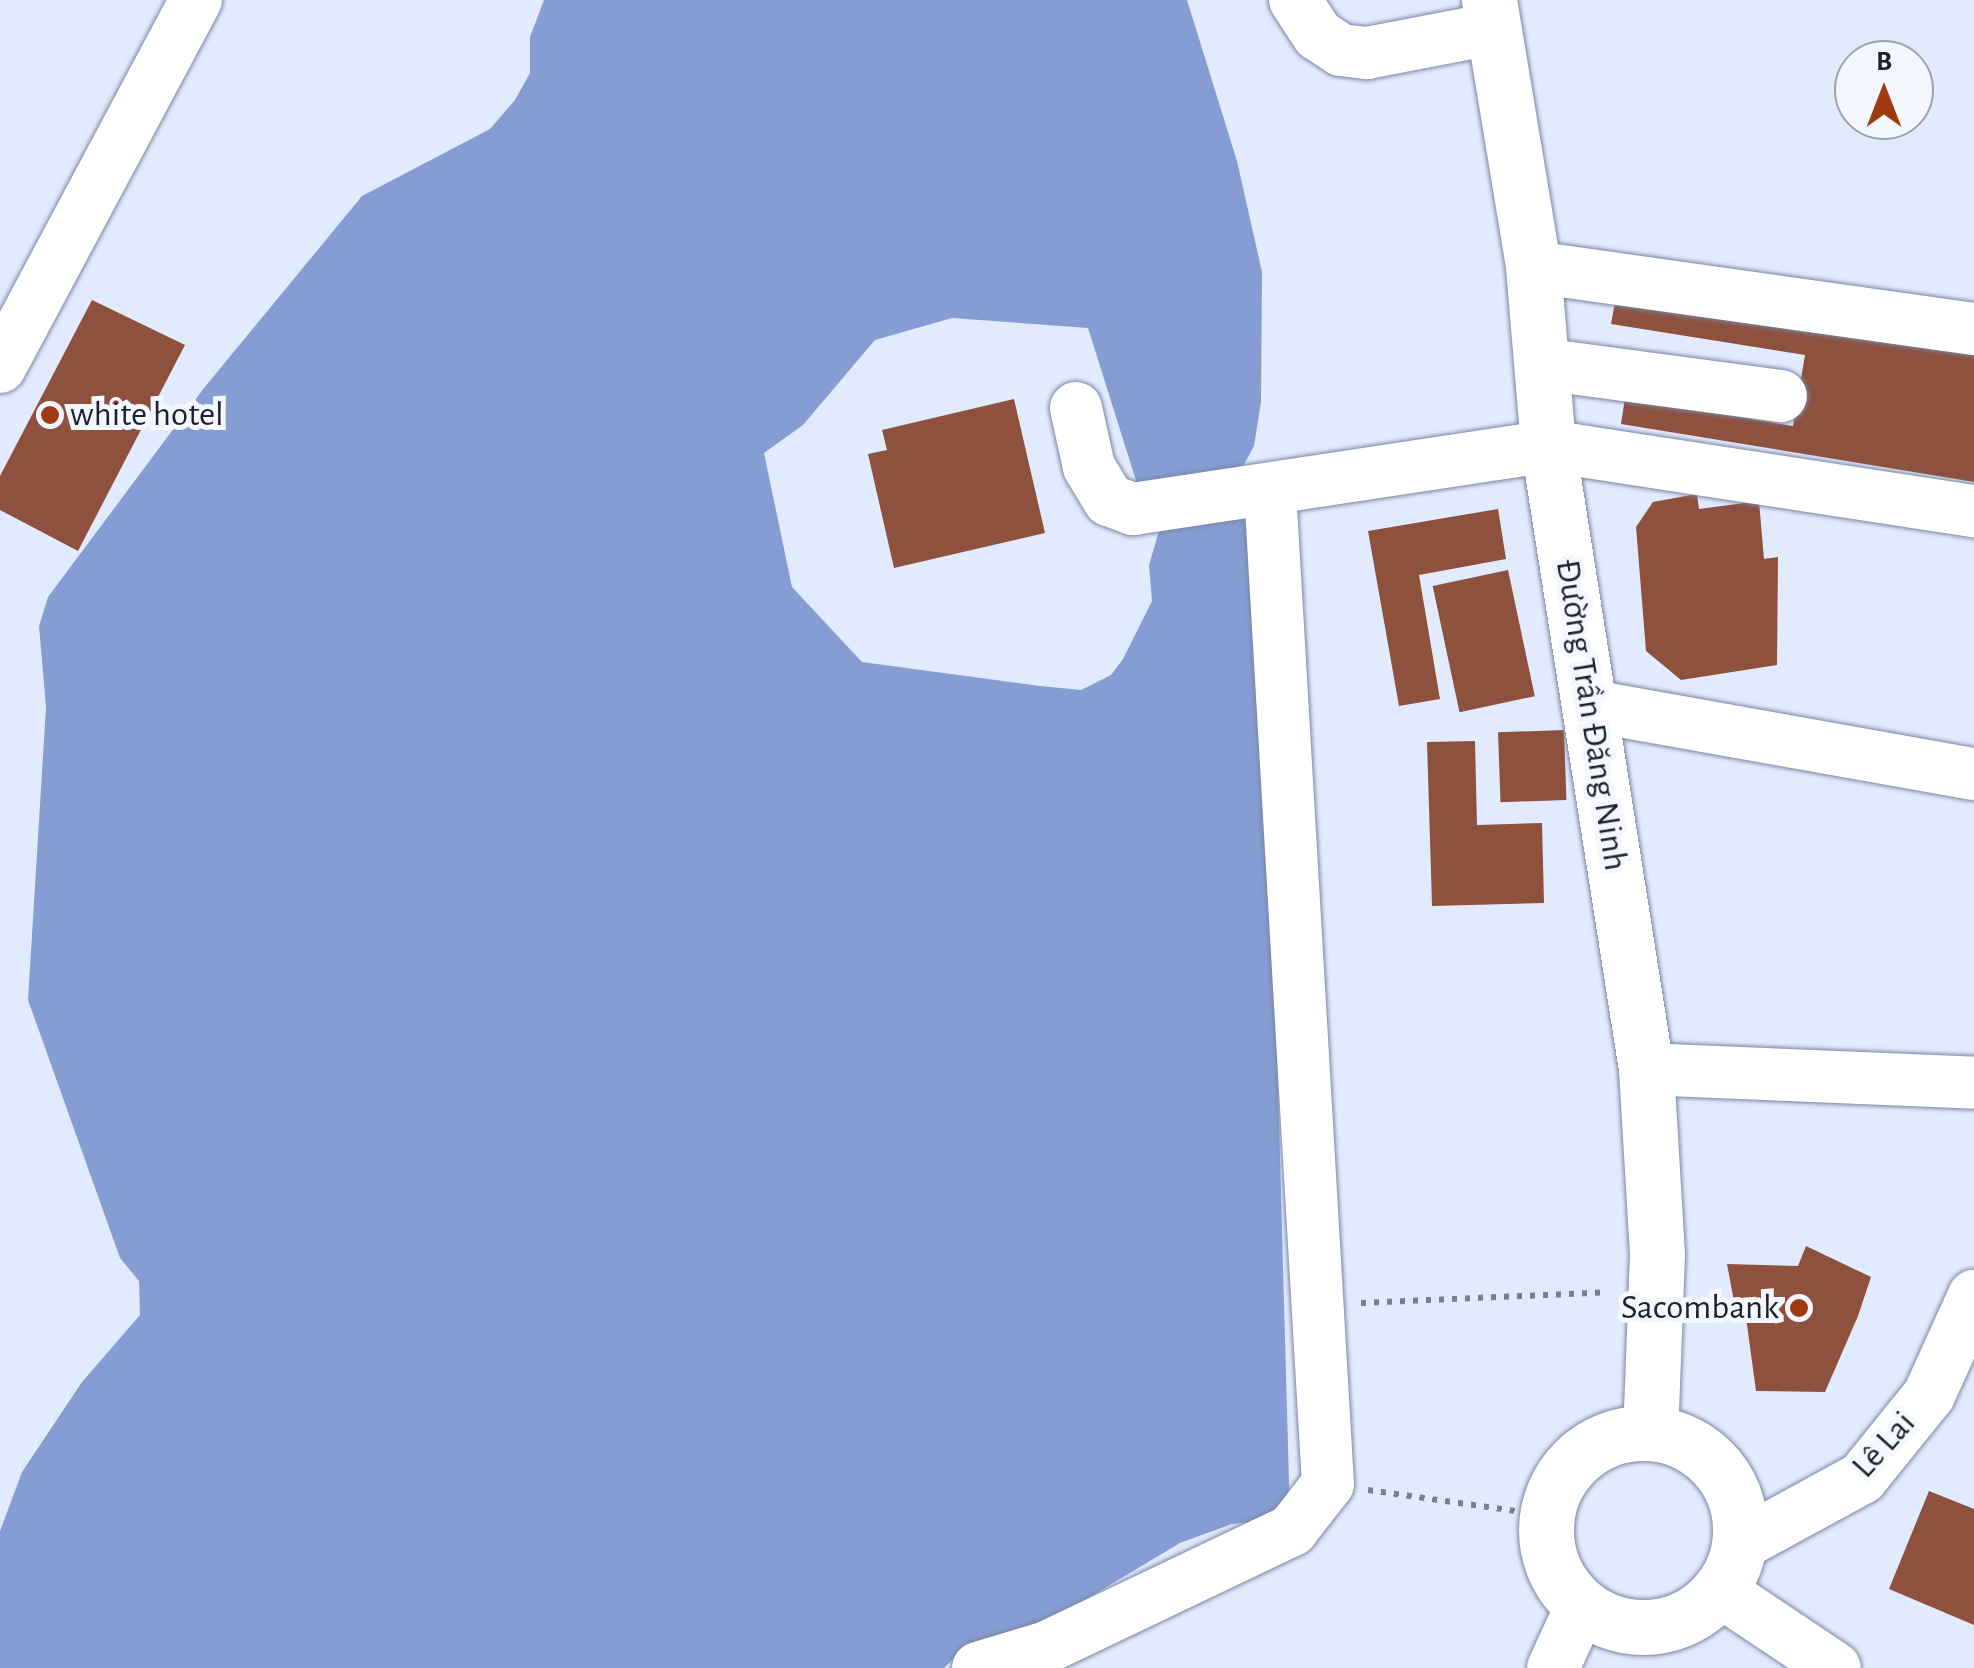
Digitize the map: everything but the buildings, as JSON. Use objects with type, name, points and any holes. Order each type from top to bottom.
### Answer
[{"type":"main road","name":"Đường Trần Đăng Ninh","points":[[1491,14],[1533,268],[1548,446],[1646,1070],[1655,1290],[1650,1432]]},
{"type":"main road","points":[[1650,1432],[1704,1452],[1735,1492],[1731,1567],[1680,1622],[1638,1649],[1582,1607],[1550,1566],[1544,1515],[1565,1468],[1606,1437],[1650,1432]]},
{"type":"street","points":[[0,367],[196,0]]},
{"type":"street","points":[[1295,0],[1318,35],[1340,50],[1366,52],[1491,14]]},
{"type":"street","points":[[1533,268],[1974,329]]},
{"type":"street","points":[[1541,364],[1781,396]]},
{"type":"street","points":[[1076,408],[1089,467],[1109,500],[1132,509],[1548,446],[1974,511]]},
{"type":"street","points":[[978,1668],[1047,1647],[1292,1530],[1328,1484],[1270,490]]},
{"type":"street","points":[[1591,706],[1974,774]]},
{"type":"street","points":[[1646,1070],[1974,1083]]},
{"type":"street","name":"Lê Lai","points":[[1731,1567],[1862,1478],[1929,1395],[1974,1296]]},
{"type":"street","points":[[1731,1567],[1835,1668]]},
{"type":"street","points":[[1553,1668],[1582,1607]]},
{"type":"path","points":[[1320,1305],[1655,1290]]},
{"type":"path","points":[[1328,1484],[1544,1515]]},
{"type":"water","points":[[544,0],[1187,0],[1237,161],[1262,272],[1261,402],[1254,446],[1240,472],[1138,487],[1088,328],[952,318],[875,340],[803,425],[764,453],[792,587],[862,662],[1040,686],[1081,690],[1111,675],[1152,601],[1149,565],[1159,531],[1262,507],[1290,1518],[1232,1524],[1180,1543],[1048,1622],[958,1654],[944,1668],[0,1668],[0,1531],[22,1472],[82,1382],[140,1315],[139,1281],[120,1258],[28,1000],[46,707],[39,626],[48,597],[204,388],[362,196],[490,129],[515,100],[530,73],[530,37]]},
{"type":"place","name":"white hotel","points":[[50,415]]},
{"type":"place","name":"Sacombank","points":[[1799,1308]]}]
